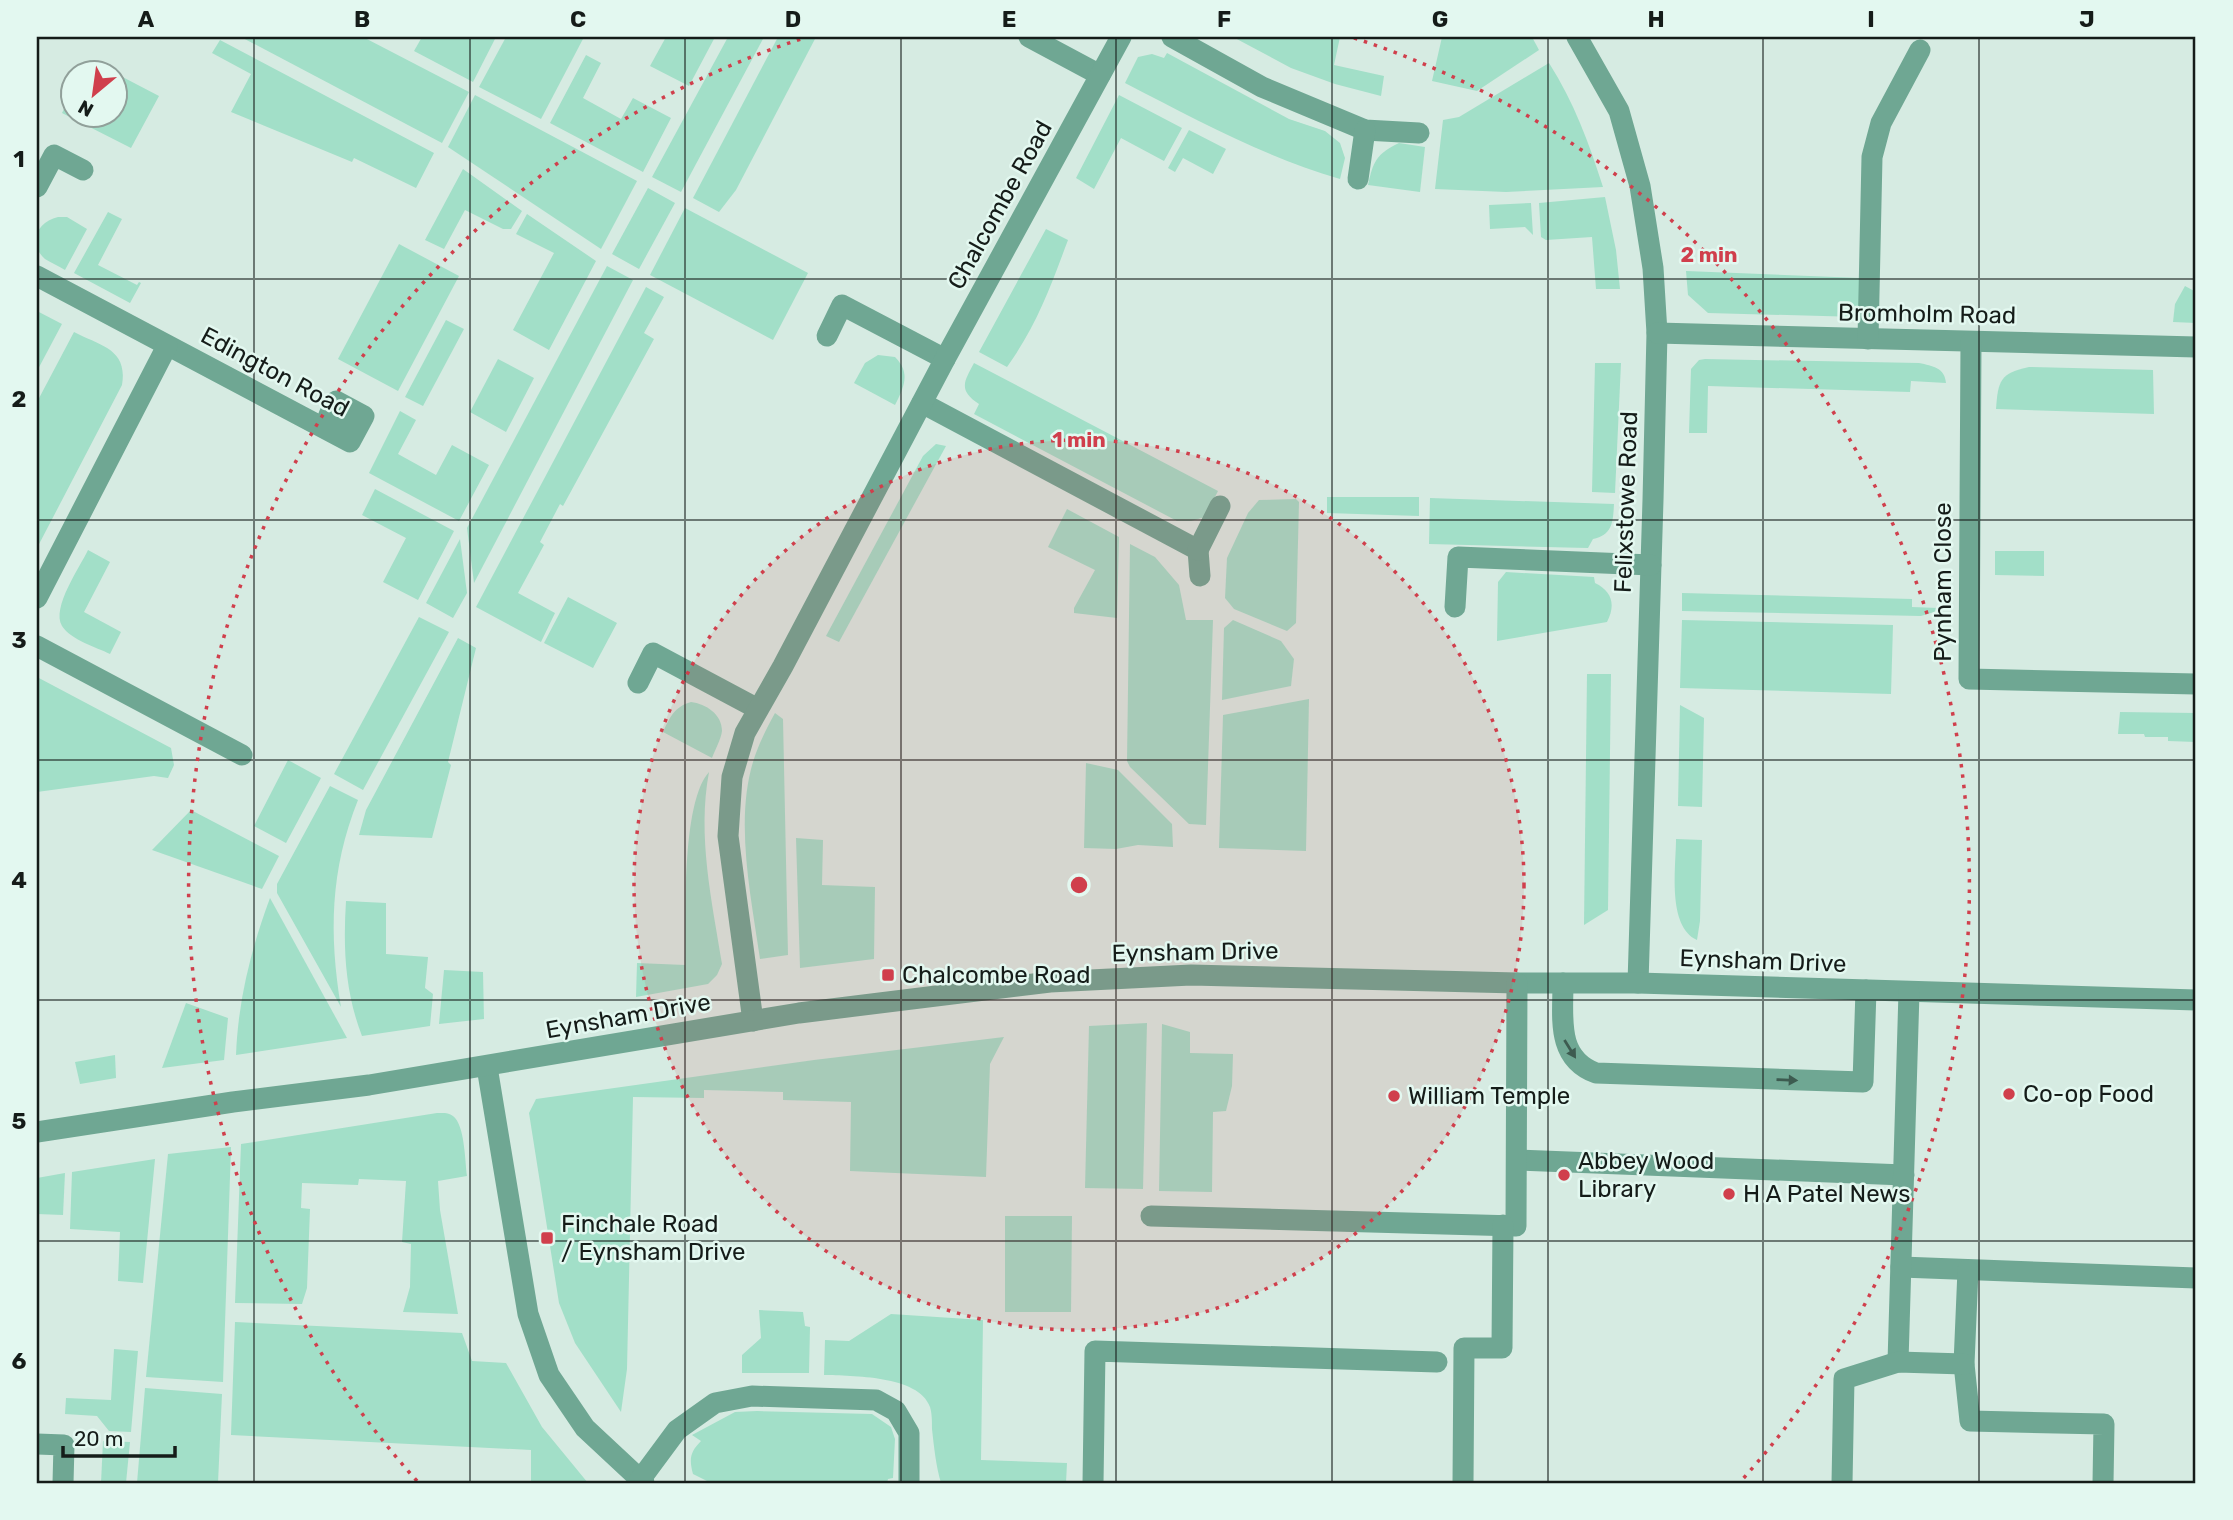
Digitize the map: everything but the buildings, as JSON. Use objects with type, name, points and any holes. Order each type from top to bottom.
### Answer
[{"type":"street","points":[[1029,37],[1100,75]]},
{"type":"street","name":"Chalcombe Road","points":[[753,1021],[728,836],[732,777],[745,733],[1121,37]]},
{"type":"street","points":[[1172,37],[1262,87],[1365,130],[1419,133]]},
{"type":"street","name":"Felixstowe Road","points":[[1577,37],[1619,111],[1640,186],[1653,268],[1657,333],[1638,983]]},
{"type":"street","points":[[1868,339],[1872,157],[1881,123],[1920,50]]},
{"type":"street","points":[[1358,179],[1365,130]]},
{"type":"street","points":[[37,187],[54,155],[83,170]]},
{"type":"street","name":"Edington Road","points":[[37,276],[350,442],[364,416],[336,401],[329,415],[343,422]]},
{"type":"street","points":[[827,336],[842,305],[945,359]]},
{"type":"street","name":"Bromholm Road","points":[[1657,333],[2196,347]]},
{"type":"street","name":"Pynham Close","points":[[1971,342],[1969,679],[2196,684]]},
{"type":"street","name":"Edington Road","points":[[37,598],[167,346]]},
{"type":"street","points":[[922,403],[1198,550]]},
{"type":"street","points":[[1200,576],[1198,550],[1220,506]]},
{"type":"street","points":[[1455,607],[1458,557],[1651,565]]},
{"type":"street","points":[[37,646],[242,755]]},
{"type":"street","points":[[638,683],[653,653],[758,709]]},
{"type":"street","name":"Eynsham Drive","points":[[37,1132],[369,1085],[753,1021],[1072,980],[1191,975],[1517,983],[1638,983],[2196,1000]]},
{"type":"street","points":[[1152,1216],[1516,1226],[1517,983]]},
{"type":"street","points":[[1563,983],[1563,1039],[1573,1057],[1588,1070],[1596,1073],[1863,1082],[1866,990]]},
{"type":"street","points":[[1898,1362],[1909,992]]},
{"type":"street","points":[[487,1066],[528,1314],[549,1375],[585,1428],[642,1482],[677,1430],[715,1403],[752,1396],[876,1400],[896,1411],[909,1433],[909,1483]]},
{"type":"street","points":[[1517,1160],[1903,1175]]},
{"type":"street","points":[[1463,1483],[1464,1348],[1502,1348],[1503,1226]]},
{"type":"street","points":[[1901,1267],[2196,1278]]},
{"type":"street","points":[[1975,1270],[1964,1364],[1970,1421],[2104,1424],[2102,1483]]},
{"type":"street","points":[[1093,1483],[1095,1351],[1437,1362]]},
{"type":"street","points":[[1842,1483],[1844,1379],[1898,1362],[1964,1364]]},
{"type":"street","points":[[37,1444],[64,1445],[63,1483]]},
{"type":"green space","points":[[241,37],[363,37],[469,92],[442,143]]},
{"type":"green space","points":[[422,37],[496,37],[473,82],[414,51]]},
{"type":"green space","points":[[506,37],[584,37],[541,119],[479,87]]},
{"type":"green space","points":[[666,37],[715,37],[689,86],[650,66]]},
{"type":"green space","points":[[728,37],[764,37],[681,192],[652,177]]},
{"type":"green space","points":[[778,37],[816,37],[736,190],[719,212],[693,198]]},
{"type":"green space","points":[[1233,37],[1340,37],[1334,65],[1384,76],[1381,96],[1335,84],[1291,68]]},
{"type":"green space","points":[[1442,37],[1532,37],[1539,50],[1477,91],[1432,81]]},
{"type":"green space","points":[[220,40],[434,153],[416,188],[354,158],[352,162],[231,112],[251,74],[212,53]]},
{"type":"green space","points":[[1167,53],[1289,119],[1325,131],[1340,143],[1345,158],[1340,179],[1257,148],[1125,83],[1138,57],[1152,54],[1164,58]]},
{"type":"green space","points":[[586,55],[601,63],[583,98],[621,119],[633,98],[671,118],[643,172],[550,123]]},
{"type":"green space","points":[[1549,63],[1580,123],[1603,187],[1506,192],[1435,189],[1443,120],[1459,117]]},
{"type":"green space","points":[[130,81],[159,96],[131,148],[96,130],[130,130]]},
{"type":"green space","points":[[475,95],[637,181],[601,249],[448,147]]},
{"type":"green space","points":[[1119,95],[1182,128],[1164,161],[1121,138],[1094,189],[1076,178]]},
{"type":"green space","points":[[1189,130],[1226,149],[1213,174],[1183,158],[1175,172],[1168,168]]},
{"type":"green space","points":[[1399,143],[1425,147],[1420,192],[1368,185],[1377,160],[1385,151]]},
{"type":"green space","points":[[463,169],[522,211],[511,229],[503,229],[465,210],[444,249],[425,240]]},
{"type":"green space","points":[[648,188],[675,203],[639,269],[612,254]]},
{"type":"green space","points":[[1605,197],[1616,250],[1620,289],[1596,289],[1592,237],[1546,240],[1541,237],[1539,203]]},
{"type":"green space","points":[[1531,203],[1533,235],[1525,227],[1490,229],[1489,205]]},
{"type":"green space","points":[[685,208],[808,273],[773,340],[650,275]]},
{"type":"green space","points":[[108,212],[122,219],[98,265],[137,285],[141,283],[130,303],[74,273]]},
{"type":"green space","points":[[527,214],[596,261],[549,350],[513,330],[554,253],[516,234]]},
{"type":"green space","points":[[58,217],[67,217],[87,229],[65,270],[45,259],[36,246],[40,228]]},
{"type":"green space","points":[[1046,229],[1068,240],[1035,321],[1007,367],[979,352]]},
{"type":"green space","points":[[399,244],[459,276],[398,391],[338,359]]},
{"type":"green space","points":[[607,266],[633,280],[474,583],[467,528]]},
{"type":"green space","points":[[1686,271],[1860,278],[1859,317],[1708,313],[1688,295]]},
{"type":"green space","points":[[2185,286],[2196,292],[2196,323],[2173,322],[2175,304]]},
{"type":"green space","points":[[646,287],[664,297],[644,333],[654,339],[563,506],[560,504],[540,542],[544,545],[518,593],[555,613],[541,642],[476,607]]},
{"type":"green space","points":[[37,311],[62,324],[37,371]]},
{"type":"green space","points":[[446,320],[464,329],[423,406],[405,397]]},
{"type":"green space","points":[[74,332],[103,345],[117,356],[123,373],[122,385],[37,548],[37,402]]},
{"type":"green space","points":[[878,355],[895,357],[903,369],[903,386],[895,405],[854,383],[865,363]]},
{"type":"green space","points":[[498,359],[534,378],[506,432],[470,412]]},
{"type":"green space","points":[[1699,360],[1919,363],[1941,371],[1946,383],[1911,381],[1910,392],[1708,386],[1707,433],[1689,433],[1691,369]]},
{"type":"green space","points":[[974,363],[1218,491],[1205,517],[1177,521],[974,414],[979,404],[968,394],[965,385]]},
{"type":"green space","points":[[1595,363],[1621,363],[1615,493],[1592,492]]},
{"type":"green space","points":[[2029,367],[2153,370],[2154,414],[1996,409],[2002,380],[2012,372]]},
{"type":"green space","points":[[400,411],[416,420],[398,454],[436,475],[452,445],[489,465],[459,521],[369,473]]},
{"type":"green space","points":[[936,444],[946,446],[839,642],[826,636],[923,456]]},
{"type":"green space","points":[[375,489],[454,531],[418,600],[383,582],[406,538],[362,515]]},
{"type":"green space","points":[[1327,497],[1419,497],[1419,516],[1327,513]]},
{"type":"green space","points":[[1430,498],[1614,504],[1611,526],[1605,534],[1593,539],[1588,548],[1429,544]]},
{"type":"green space","points":[[1296,499],[1299,502],[1296,623],[1287,631],[1234,609],[1225,598],[1227,558],[1248,513],[1259,500]]},
{"type":"green space","points":[[1067,509],[1119,537],[1117,618],[1074,613],[1074,608],[1095,570],[1048,547]]},
{"type":"green space","points":[[460,539],[467,593],[453,618],[426,603]]},
{"type":"green space","points":[[1130,544],[1155,557],[1179,585],[1186,620],[1213,620],[1206,825],[1189,824],[1127,761]]},
{"type":"green space","points":[[88,550],[110,562],[84,612],[121,632],[110,654],[71,635],[62,626],[60,618],[63,599]]},
{"type":"green space","points":[[1995,551],[2044,551],[2044,576],[1995,575]]},
{"type":"green space","points":[[1506,572],[1594,577],[1595,583],[1609,594],[1611,599],[1607,622],[1497,641],[1498,582]]},
{"type":"green space","points":[[1682,593],[1912,599],[1912,607],[1938,608],[1921,616],[1682,611]]},
{"type":"green space","points":[[568,597],[617,623],[593,668],[544,643]]},
{"type":"green space","points":[[419,617],[449,632],[363,790],[334,774]]},
{"type":"green space","points":[[1233,620],[1281,641],[1294,659],[1291,686],[1222,700],[1224,628]]},
{"type":"green space","points":[[1682,620],[1893,625],[1891,694],[1680,688]]},
{"type":"green space","points":[[458,638],[476,648],[432,838],[359,835],[366,810]]},
{"type":"green space","points":[[1587,674],[1611,674],[1608,910],[1584,925]]},
{"type":"green space","points":[[37,677],[171,748],[174,765],[168,778],[154,776],[37,792]]},
{"type":"green space","points":[[1309,699],[1306,851],[1219,848],[1223,715]]},
{"type":"green space","points":[[691,702],[712,711],[721,725],[722,731],[712,758],[663,732],[670,717]]},
{"type":"green space","points":[[1680,705],[1704,718],[1702,807],[1678,806]]},
{"type":"green space","points":[[2120,712],[2196,713],[2196,742],[2168,741],[2168,737],[2145,737],[2144,734],[2118,734]]},
{"type":"green space","points":[[775,713],[783,719],[788,955],[760,959],[746,855],[746,802],[756,753]]},
{"type":"green space","points":[[288,760],[321,778],[286,843],[254,826]]},
{"type":"green space","points":[[1086,763],[1118,770],[1172,824],[1173,847],[1138,845],[1116,849],[1084,848]]},
{"type":"green space","points":[[709,772],[705,844],[722,964],[717,975],[708,984],[636,997],[637,963],[685,965],[689,835],[700,787]]},
{"type":"green space","points":[[330,786],[358,800],[342,852],[334,902],[335,954],[341,1007],[277,893],[277,884]]},
{"type":"green space","points":[[191,810],[279,856],[262,889],[152,850]]},
{"type":"green space","points":[[796,838],[823,840],[822,885],[875,887],[874,959],[800,968]]},
{"type":"green space","points":[[1676,839],[1702,840],[1697,940],[1687,933],[1677,910]]},
{"type":"green space","points":[[270,898],[347,1038],[236,1055],[239,1015],[247,975]]},
{"type":"green space","points":[[346,901],[386,903],[386,954],[428,957],[425,988],[433,994],[430,1026],[362,1036],[346,970]]},
{"type":"green space","points":[[444,970],[483,972],[484,1019],[439,1024]]},
{"type":"green space","points":[[186,1003],[228,1018],[224,1060],[162,1068]]},
{"type":"green space","points":[[1147,1023],[1143,1189],[1085,1188],[1089,1026]]},
{"type":"green space","points":[[1162,1024],[1190,1032],[1190,1053],[1233,1054],[1232,1086],[1226,1111],[1213,1112],[1212,1192],[1159,1191]]},
{"type":"green space","points":[[1004,1037],[990,1064],[986,1177],[850,1171],[851,1102],[783,1100],[783,1092],[704,1090],[704,1098],[633,1097],[627,1369],[621,1412],[575,1343],[559,1303],[529,1113],[536,1099],[814,1060]]},
{"type":"green space","points":[[115,1055],[116,1078],[80,1084],[75,1062]]},
{"type":"green space","points":[[437,1113],[449,1114],[457,1121],[465,1153],[467,1176],[438,1181],[440,1210],[458,1314],[403,1312],[410,1287],[411,1244],[402,1242],[406,1181],[359,1179],[358,1185],[302,1183],[301,1208],[310,1209],[307,1288],[302,1304],[235,1303],[241,1144]]},
{"type":"green space","points":[[231,1147],[223,1382],[146,1377],[168,1154]]},
{"type":"green space","points":[[155,1159],[143,1283],[118,1281],[120,1232],[70,1229],[72,1172]]},
{"type":"green space","points":[[65,1173],[63,1215],[37,1214],[37,1178]]},
{"type":"green space","points":[[1005,1216],[1072,1216],[1071,1312],[1005,1312]]},
{"type":"green space","points":[[759,1310],[803,1312],[805,1326],[810,1327],[809,1373],[742,1373],[742,1355],[761,1338]]},
{"type":"green space","points":[[891,1314],[983,1320],[981,1460],[1067,1463],[1066,1483],[941,1483],[934,1450],[931,1409],[923,1396],[899,1383],[883,1379],[824,1375],[825,1340],[849,1341]]},
{"type":"green space","points":[[235,1322],[462,1333],[472,1361],[506,1363],[542,1427],[588,1483],[531,1483],[531,1450],[231,1435]]},
{"type":"green space","points":[[114,1349],[138,1351],[131,1432],[109,1431],[97,1416],[65,1414],[66,1398],[111,1400]]},
{"type":"green space","points":[[145,1388],[222,1394],[218,1483],[137,1483]]},
{"type":"green space","points":[[735,1412],[872,1414],[891,1427],[895,1439],[893,1478],[888,1479],[887,1483],[711,1483],[693,1474],[691,1456],[701,1441],[692,1435]]},
{"type":"green space","points":[[103,1441],[130,1442],[126,1483],[101,1483]]},
{"type":"place","name":"Chalcombe Road","points":[[888,975]]},
{"type":"place","name":"Co-op Food","points":[[2009,1094]]},
{"type":"place","name":"William Temple","points":[[1394,1096]]},
{"type":"place","name":"Abbey Wood Library","points":[[1564,1175]]},
{"type":"place","name":"H A Patel News","points":[[1729,1194]]},
{"type":"place","name":"Finchale Road / Eynsham Drive","points":[[547,1238]]}]
